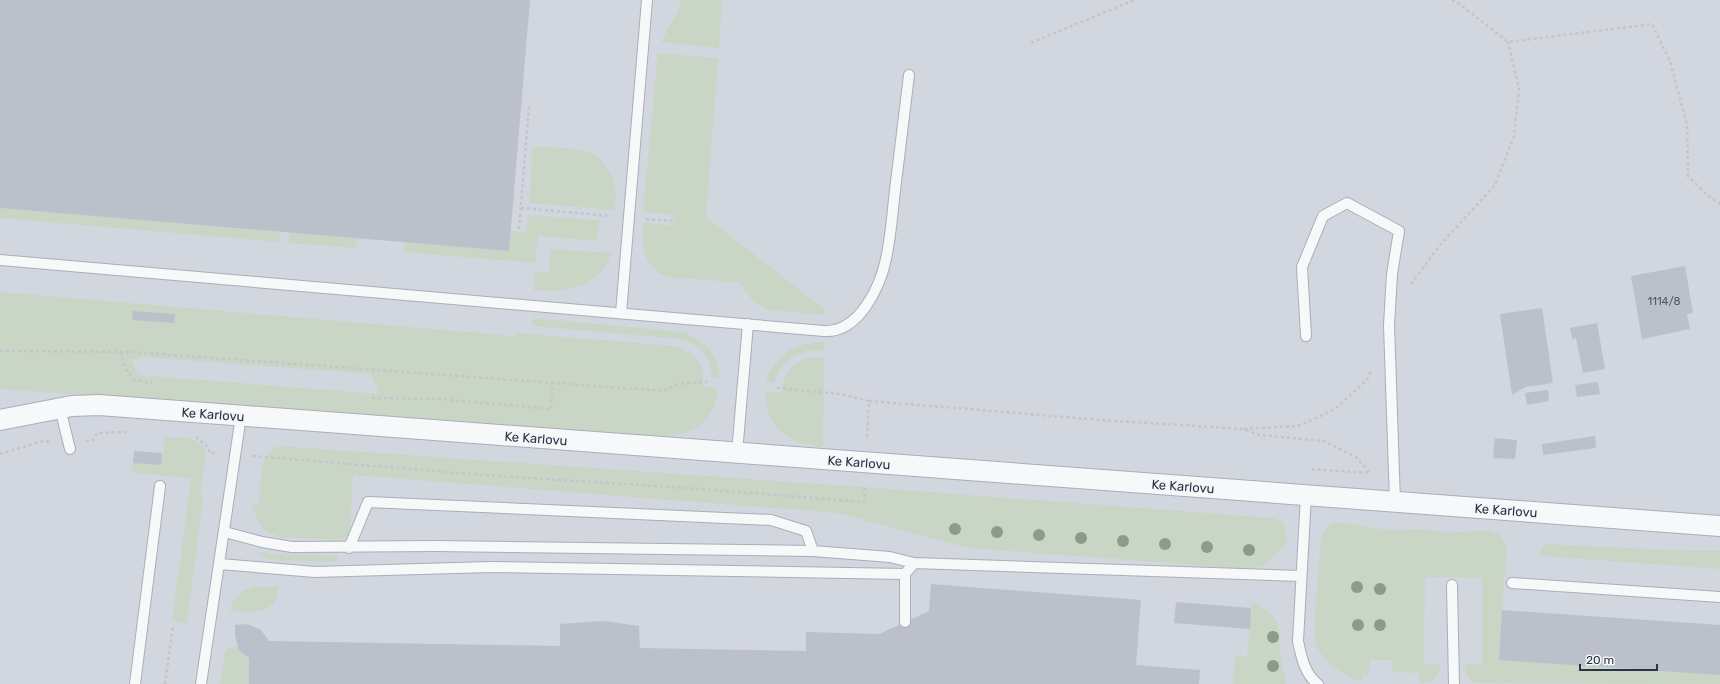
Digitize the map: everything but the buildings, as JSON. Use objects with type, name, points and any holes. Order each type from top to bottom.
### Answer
[{"type":"street","name":"Ke Karlovu","points":[[0,420],[60,408],[99,405],[1720,526]]},
{"type":"lane","points":[[621,313],[647,0]]},
{"type":"lane","points":[[0,260],[829,331],[838,330],[852,323],[862,311],[875,290],[886,259],[909,75]]},
{"type":"lane","points":[[1306,336],[1302,267],[1323,216],[1346,203],[1399,231],[1392,274],[1389,325],[1395,502]]},
{"type":"lane","points":[[737,453],[748,324]]},
{"type":"lane","points":[[60,408],[70,449]]},
{"type":"lane","points":[[201,684],[242,416]]},
{"type":"lane","points":[[135,684],[160,486]]},
{"type":"lane","points":[[1306,495],[1298,641],[1303,663],[1314,683]]},
{"type":"lane","points":[[349,548],[368,502],[772,520],[806,531],[813,551]]},
{"type":"lane","points":[[225,532],[262,542],[292,547],[349,548],[445,546],[813,551],[890,557],[914,563],[1301,576]]},
{"type":"lane","points":[[905,622],[905,574],[914,563]]},
{"type":"lane","points":[[220,564],[315,572],[484,567],[905,574]]},
{"type":"lane","points":[[1512,583],[1720,597]]},
{"type":"lane","points":[[1452,585],[1454,684]]},
{"type":"path","points":[[1031,43],[1134,0]]},
{"type":"path","points":[[1408,288],[1440,245],[1495,185],[1514,136],[1519,90],[1508,42],[1457,2],[1452,0]]},
{"type":"path","points":[[1508,42],[1652,24],[1670,61],[1687,125],[1688,176],[1707,195],[1720,204]]},
{"type":"path","points":[[520,229],[529,106]]},
{"type":"path","points":[[521,208],[599,215]]},
{"type":"path","points":[[0,351],[120,352],[664,391],[677,384],[707,382]]},
{"type":"path","points":[[120,352],[127,371],[135,380],[152,383]]},
{"type":"path","points":[[870,401],[1102,420],[1242,429],[1298,426],[1335,410],[1367,380],[1373,366]]},
{"type":"path","points":[[372,398],[440,399],[551,409],[552,382]]},
{"type":"path","points":[[1242,429],[1260,435],[1324,441],[1356,457],[1370,473],[1309,469]]},
{"type":"path","points":[[165,684],[173,626]]},
{"type":"shaded area","points":[[0,0],[1720,0],[1720,684],[0,684]]},
{"type":"green space","points":[[680,0],[722,0],[719,48],[661,42],[680,7]]},
{"type":"green space","points":[[658,53],[718,58],[706,217],[824,309],[824,315],[765,308],[752,300],[740,283],[670,277],[656,271],[647,260],[642,238],[643,223],[674,226],[675,215],[643,212]]},
{"type":"green space","points":[[533,146],[582,150],[589,152],[604,163],[611,174],[615,186],[616,196],[613,210],[529,203]]},
{"type":"green space","points":[[0,208],[280,232],[279,242],[0,218]]},
{"type":"green space","points":[[528,215],[599,220],[597,241],[538,236],[535,263],[404,252],[405,242],[509,251],[511,231],[526,232]]},
{"type":"green space","points":[[290,232],[357,238],[356,248],[289,243]]},
{"type":"green space","points":[[550,249],[611,253],[606,265],[599,274],[580,286],[558,290],[534,291],[535,272],[549,273]]},
{"type":"green space","points":[[0,292],[515,336],[515,333],[676,346],[689,352],[698,360],[702,371],[703,386],[718,389],[715,403],[710,414],[697,428],[688,432],[677,434],[652,436],[0,389]],"holes":[[[142,357],[371,374],[379,394],[138,375],[132,360]]]},
{"type":"green space","points":[[533,318],[684,332],[699,340],[710,350],[719,369],[720,378],[712,378],[710,364],[707,358],[698,348],[687,341],[680,339],[532,326]]},
{"type":"green space","points":[[809,343],[824,343],[824,350],[806,352],[793,357],[782,367],[774,383],[766,382],[774,365],[785,353]]},
{"type":"green space","points":[[813,357],[824,358],[823,447],[799,442],[781,432],[770,416],[766,404],[765,391],[781,393],[784,380],[791,369],[800,362]]},
{"type":"green space","points":[[165,437],[193,440],[203,446],[206,451],[200,497],[203,498],[187,623],[172,621],[191,479],[132,472],[133,463],[162,456]]},
{"type":"green space","points":[[280,446],[890,489],[1273,518],[1283,522],[1287,543],[1272,559],[1262,566],[1246,569],[968,548],[838,513],[353,475],[350,528],[347,537],[334,540],[280,537],[266,531],[260,525],[251,505],[259,505],[262,471],[265,459],[271,450]]},
{"type":"green space","points":[[1340,522],[1387,530],[1425,529],[1446,533],[1490,530],[1499,534],[1507,547],[1502,610],[1720,675],[1720,684],[1475,683],[1466,674],[1464,664],[1482,664],[1482,578],[1425,577],[1424,664],[1441,664],[1437,676],[1432,680],[1420,683],[1419,673],[1392,672],[1391,660],[1370,660],[1369,675],[1363,675],[1363,681],[1354,679],[1330,666],[1317,648],[1314,627],[1321,536],[1331,524]]},
{"type":"green space","points":[[1546,544],[1720,551],[1720,569],[1539,556],[1542,547]]},
{"type":"green space","points":[[255,551],[270,554],[331,555],[337,556],[338,559],[336,562],[269,560]]},
{"type":"green space","points":[[255,586],[278,587],[277,597],[273,603],[268,608],[262,610],[230,611],[233,601],[241,592]]},
{"type":"green space","points":[[1252,601],[1270,614],[1278,625],[1281,663],[1286,684],[1233,684],[1235,655],[1247,656]]},
{"type":"green space","points":[[237,646],[249,658],[249,684],[220,684],[225,652],[227,649]]}]
